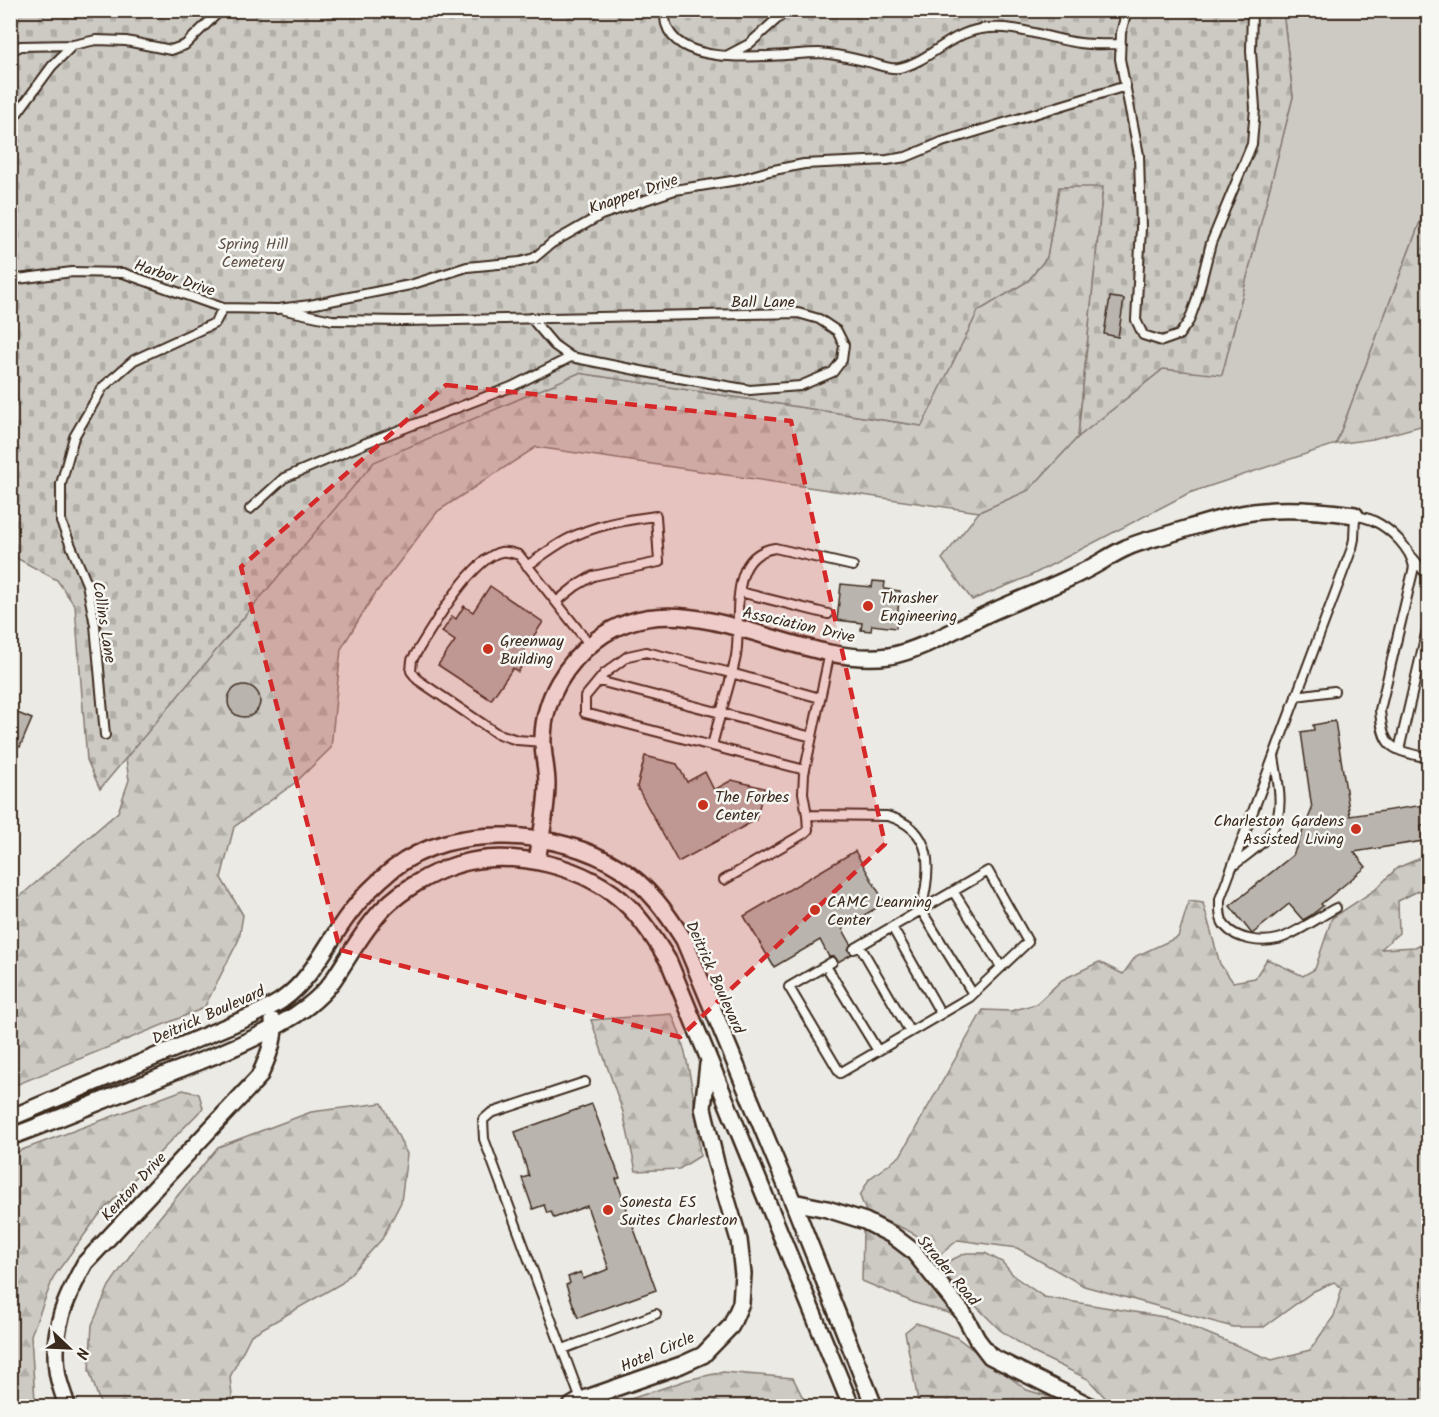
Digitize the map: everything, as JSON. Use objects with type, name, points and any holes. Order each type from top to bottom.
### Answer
[{"type":"street","name":"Association Drive","points":[[537,861],[547,785],[543,742],[547,710],[557,684],[573,661],[612,629],[636,619],[671,616],[711,622],[830,652],[859,657],[889,656],[919,646],[1080,574],[1128,547],[1201,524],[1260,511],[1330,512],[1355,515]]},
{"type":"street","name":"Deitrick Boulevard","points":[[10,1118],[254,1015],[282,1000],[308,976],[348,915],[367,893],[394,868],[426,850],[454,841],[509,835],[584,849],[622,869],[664,908],[684,940],[793,1202],[874,1407]]},
{"type":"street","points":[[10,1137],[213,1056],[275,1027],[298,1013],[329,985],[384,908],[411,887],[435,873],[457,864],[479,860],[537,861],[567,869],[598,884],[627,906],[654,937],[669,962],[850,1407]]},
{"type":"street","name":"Kenton Drive","points":[[67,1407],[57,1372],[56,1337],[65,1300],[85,1263],[259,1077],[269,1056],[275,1027],[269,1007]]},
{"type":"street","name":"Hotel Circle","points":[[576,1403],[681,1365],[703,1354],[731,1326],[741,1303],[743,1274],[739,1240],[716,1163],[703,1108],[708,1061]]},
{"type":"street","name":"Strader Road","points":[[793,1202],[827,1209],[865,1221],[892,1235],[913,1251],[963,1313],[977,1339],[990,1356],[1090,1407]]},
{"type":"lane","points":[[10,51],[21,45],[73,45],[96,40],[126,41],[171,50],[185,45],[221,10]]},
{"type":"lane","points":[[665,10],[666,25],[686,47],[717,56],[729,55],[743,58],[819,53],[845,56],[895,69],[911,65],[958,34],[982,28],[1017,29],[1080,44],[1121,44]]},
{"type":"lane","points":[[729,55],[749,44],[787,10]]},
{"type":"lane","points":[[1127,10],[1121,33],[1120,59],[1139,155],[1141,228],[1136,320],[1143,335],[1162,341],[1179,335],[1189,321],[1211,243],[1252,144],[1255,108],[1251,51],[1252,10]]},
{"type":"lane","points":[[10,123],[52,66],[73,45]]},
{"type":"lane","name":"Knapper Drive","points":[[223,308],[278,309],[310,305],[410,285],[467,267],[520,262],[534,258],[552,243],[601,214],[675,190],[738,180],[804,164],[906,157],[942,142],[1126,86]]},
{"type":"lane","name":"Harbor Drive","points":[[10,280],[72,272],[123,273],[223,308]]},
{"type":"lane","name":"Collins Lane","points":[[105,735],[95,625],[87,584],[61,522],[61,484],[74,437],[103,387],[134,360],[215,323],[223,308]]},
{"type":"lane","name":"Ball Lane","points":[[278,309],[332,320],[405,321],[531,318],[798,314],[819,319],[837,331],[843,345],[842,360],[833,372],[800,386],[750,390],[571,357],[554,345],[531,318]]},
{"type":"lane","points":[[250,509],[284,478],[366,443],[511,387],[571,357]]},
{"type":"lane","points":[[1336,908],[1280,938],[1251,940],[1225,926],[1220,913],[1220,899],[1352,548],[1355,515],[1373,521],[1384,528],[1402,544],[1428,576]]},
{"type":"lane","points":[[527,566],[567,540],[593,529],[620,521],[656,516],[659,562],[593,576],[556,602]]},
{"type":"lane","points":[[711,746],[736,654],[741,580],[751,559],[764,549],[775,548],[853,566]]},
{"type":"lane","points":[[543,742],[517,740],[496,733],[418,680],[411,671],[412,660],[451,598],[490,557],[500,552],[519,555],[591,645]]},
{"type":"lane","points":[[1412,557],[1414,567],[1380,710],[1381,726],[1386,739],[1394,749],[1428,758]]},
{"type":"lane","points":[[740,592],[828,614]]},
{"type":"lane","points":[[1399,750],[1428,625]]},
{"type":"lane","points":[[805,770],[585,713],[585,697],[604,674],[628,656],[646,652],[731,672],[820,698]]},
{"type":"lane","points":[[724,880],[808,830],[803,793],[805,770],[830,652]]},
{"type":"lane","points":[[599,681],[812,736]]},
{"type":"lane","points":[[1296,696],[1334,691]]},
{"type":"lane","points":[[1232,866],[1266,837],[1277,818],[1280,803],[1274,754]]},
{"type":"lane","points":[[807,815],[887,816],[900,820],[916,833],[926,851],[928,864],[928,881],[921,910],[973,994]]},
{"type":"lane","points":[[878,1051],[829,964],[789,987],[840,1073],[878,1051],[941,1014],[973,994],[1028,942],[988,871],[857,947],[910,1032]]},
{"type":"lane","points":[[953,891],[1001,968]]},
{"type":"lane","points":[[892,927],[941,1014]]},
{"type":"lane","points":[[576,1403],[563,1349],[484,1139],[483,1120],[491,1113],[585,1082]]},
{"type":"lane","points":[[563,1349],[656,1314]]},
{"type":"highlighted area","points":[[446,385],[791,421],[885,844],[680,1037],[340,950],[241,567]]},
{"type":"green space","name":"Spring Hill Cemetery","points":[[11,11],[1283,11],[1293,97],[1222,375],[1163,369],[1078,437],[1103,187],[1059,187],[1047,257],[1028,281],[978,311],[922,426],[579,373],[374,462],[100,789],[87,760],[75,606],[57,580],[11,555]]},
{"type":"green space","points":[[1283,11],[1428,11],[1428,201],[1336,444],[1189,493],[1030,576],[972,600],[942,559],[979,512],[1029,490],[1078,437],[1163,369],[1222,374],[1293,97]]},
{"type":"green space","points":[[1103,186],[1078,437],[1029,490],[979,512],[536,447],[438,511],[372,598],[341,649],[331,748],[296,782],[234,827],[221,878],[243,915],[239,939],[204,1008],[11,1087],[11,1010],[19,1003],[11,964],[11,904],[118,812],[129,780],[106,625],[369,451],[579,373],[921,426],[978,311],[1028,281],[1047,257],[1059,187]]},
{"type":"green space","points":[[1428,201],[1428,424],[1373,439],[1336,444]]},
{"type":"green space","points":[[1428,855],[1428,886],[1398,901],[1399,933],[1381,949],[1415,947],[1428,941],[1428,1406],[1113,1406],[1088,1379],[1034,1353],[1000,1330],[950,1280],[945,1270],[949,1261],[966,1253],[985,1253],[1002,1262],[1015,1277],[1044,1297],[1170,1318],[1272,1360],[1310,1350],[1334,1316],[1342,1288],[1334,1282],[1314,1291],[1264,1327],[1233,1327],[1084,1286],[1017,1248],[958,1240],[936,1258],[925,1242],[916,1235],[867,1214],[860,1196],[869,1179],[900,1156],[983,1010],[1011,1011],[1036,1004],[1062,980],[1099,962],[1123,974],[1136,956],[1178,937],[1189,901],[1203,903],[1220,964],[1233,982],[1255,978],[1267,959],[1303,976],[1315,969],[1332,918],[1375,890],[1397,868]]},
{"type":"green space","points":[[672,1014],[688,1064],[700,1156],[679,1169],[636,1171],[623,1112],[591,1020]]},
{"type":"green space","points":[[183,1090],[199,1094],[203,1108],[99,1215],[54,1276],[31,1335],[35,1401],[38,1406],[11,1406],[11,1154]]},
{"type":"green space","points":[[382,1103],[407,1154],[401,1202],[382,1239],[342,1283],[251,1335],[230,1377],[233,1406],[101,1406],[89,1370],[92,1325],[109,1286],[140,1241],[218,1147],[311,1112]]},
{"type":"green space","points":[[863,1230],[892,1242],[949,1303],[951,1314],[915,1303],[862,1281]]},
{"type":"green space","points":[[916,1323],[956,1337],[1027,1390],[1066,1402],[1071,1406],[919,1406],[905,1332]]},
{"type":"green space","points":[[723,1372],[793,1378],[807,1406],[610,1406],[687,1380]]},
{"type":"building","points":[[1110,297],[1124,299],[1118,337],[1104,334]]},
{"type":"building","name":"Thrasher Engineering","points":[[873,581],[885,582],[884,589],[900,591],[896,628],[872,625],[871,631],[861,630],[862,623],[837,620],[841,584],[872,587]]},
{"type":"building","name":"Greenway Building","points":[[490,586],[543,622],[520,657],[526,660],[518,672],[513,668],[491,700],[438,665],[455,641],[442,632],[452,616],[456,619],[464,606],[473,612]]},
{"type":"building","points":[[244,685],[255,690],[260,701],[255,712],[244,717],[233,712],[228,701],[233,690]]},
{"type":"building","points":[[15,712],[32,719],[20,747],[10,743],[10,722]]},
{"type":"building","name":"Charleston Gardens Assisted Living","points":[[1335,721],[1350,816],[1424,805],[1427,826],[1421,826],[1423,841],[1354,852],[1366,867],[1321,904],[1323,906],[1303,920],[1289,904],[1252,934],[1230,906],[1293,855],[1312,809],[1301,732],[1314,730],[1313,725]]},
{"type":"building","name":"The Forbes Center","points":[[645,756],[677,764],[687,782],[705,772],[714,790],[732,780],[764,788],[756,820],[678,862],[637,787]]},
{"type":"building","name":"CAMC Learning Center","points":[[855,851],[885,903],[842,928],[851,944],[848,950],[852,954],[838,962],[835,957],[829,957],[820,940],[774,967],[744,916]]},
{"type":"building","name":"Sonesta ES Suites Charleston","points":[[592,1104],[620,1178],[616,1179],[656,1290],[578,1318],[566,1285],[570,1283],[568,1277],[581,1272],[583,1279],[609,1269],[587,1206],[554,1218],[551,1212],[547,1213],[544,1205],[533,1209],[522,1178],[529,1176],[515,1132]]},
{"type":"place","name":"Thrasher Engineering","points":[[868,606]]},
{"type":"place","name":"Greenway Building","points":[[488,649]]},
{"type":"place","name":"The Forbes Center","points":[[703,805]]},
{"type":"place","name":"Charleston Gardens Assisted Living","points":[[1356,829]]},
{"type":"place","name":"CAMC Learning Center","points":[[815,910]]},
{"type":"place","name":"Sonesta ES Suites Charleston","points":[[608,1210]]}]
